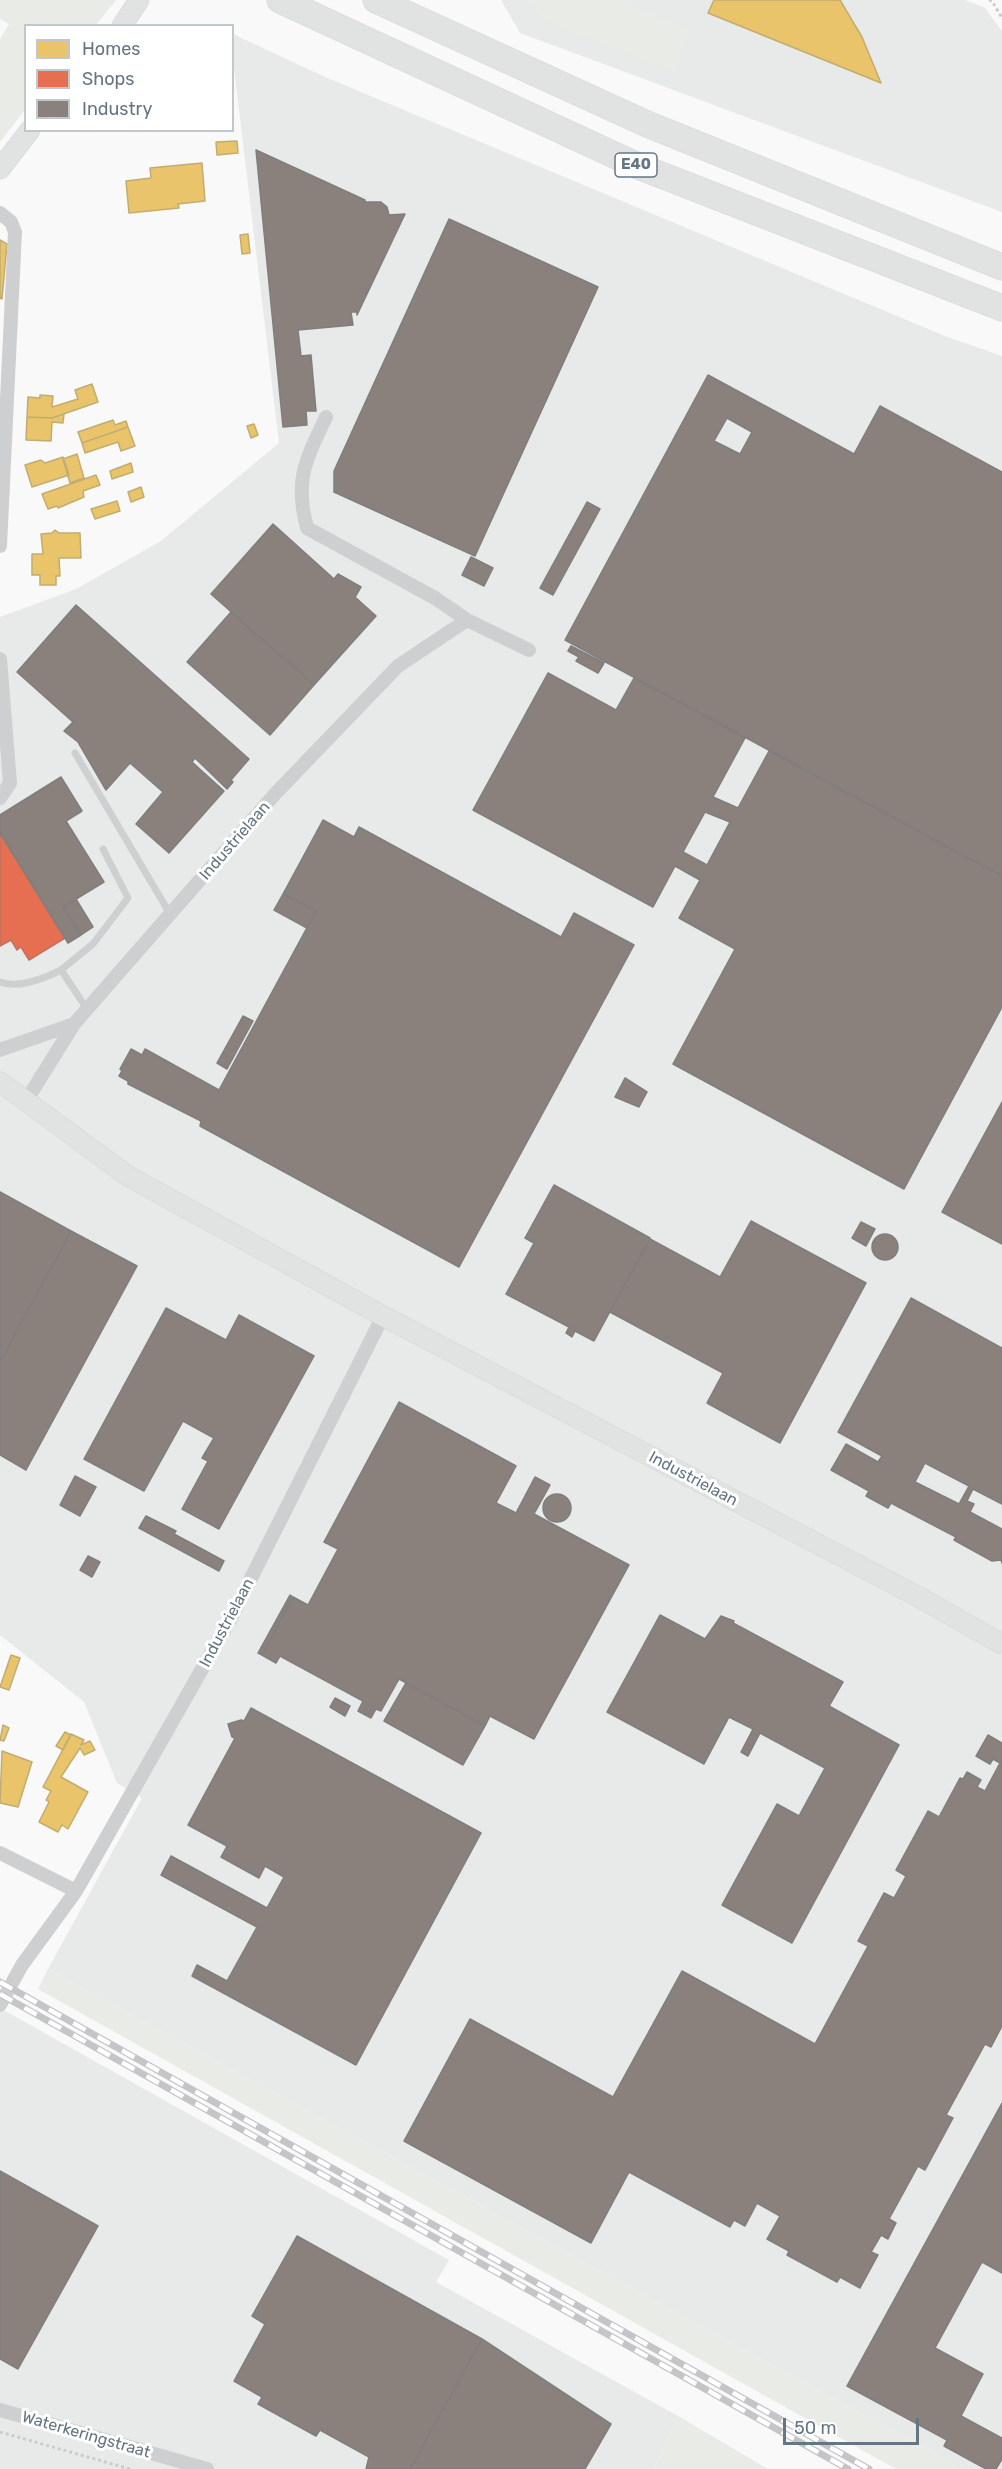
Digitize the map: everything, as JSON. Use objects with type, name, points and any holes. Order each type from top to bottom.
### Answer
[{"type":"highway","name":"E40","points":[[280,0],[638,166],[1002,308]]},
{"type":"highway","name":"E40","points":[[376,0],[647,124],[1002,267]]},
{"type":"street","points":[[123,24],[137,4]]},
{"type":"street","points":[[0,169],[28,132]]},
{"type":"street","points":[[0,213],[11,222],[15,232],[0,546]]},
{"type":"street","points":[[326,417],[304,464],[300,504],[307,528],[435,598],[467,620],[529,650]]},
{"type":"street","name":"Industrielaan","points":[[0,1050],[74,1024],[275,794],[398,666],[467,620]]},
{"type":"street","points":[[0,659],[10,783],[0,798]]},
{"type":"street","points":[[26,1101],[74,1024]]},
{"type":"street","name":"Industrielaan","points":[[0,1082],[128,1176],[382,1316],[916,1596],[1002,1644]]},
{"type":"street","name":"Industrielaan","points":[[76,1891],[231,1618],[382,1316]]},
{"type":"street","points":[[0,1853],[76,1891],[22,1965],[0,2005]]},
{"type":"street","name":"Waterkeringstraat","points":[[0,2410],[207,2469]]},
{"type":"lane","points":[[75,753],[170,914]]},
{"type":"lane","points":[[0,982],[8,985],[48,976],[61,970],[93,944],[128,898],[103,849]]},
{"type":"lane","points":[[61,970],[87,1009]]},
{"type":"path","points":[[988,0],[992,1],[1002,18]]},
{"type":"path","points":[[0,2432],[130,2469]]},
{"type":"shaded area","points":[[0,0],[116,0],[97,24],[24,24],[24,111],[0,142],[0,39],[9,24],[0,19]]},
{"type":"shaded area","points":[[501,0],[965,0],[985,8],[1002,31],[1002,212],[520,33]]},
{"type":"shaded area","points":[[527,0],[621,0],[690,30],[675,72],[543,20]]},
{"type":"shaded area","points":[[234,34],[325,77],[945,336],[1002,356],[1002,2469],[963,2469],[48,1969],[142,1798],[117,1783],[84,1702],[0,1635],[0,617],[76,589],[161,541],[279,443],[234,68]]},
{"type":"shaded area","points":[[48,1969],[963,2469],[896,2469],[38,1989]]},
{"type":"shaded area","points":[[0,2008],[449,2260],[436,2282],[678,2416],[654,2469],[0,2469]]},
{"type":"shaded area","points":[[678,2416],[768,2469],[654,2469]]},
{"type":"building: Homes","points":[[714,0],[840,0],[862,37],[881,83],[708,13]]},
{"type":"building: Homes","points":[[237,141],[238,153],[217,155],[216,142]]},
{"type":"building: Homes","points":[[202,163],[205,201],[178,204],[179,208],[129,213],[126,181],[151,178],[150,168]]},
{"type":"building: Homes","points":[[248,234],[250,253],[242,254],[240,235]]},
{"type":"building: Homes","points":[[0,240],[7,244],[2,299],[0,298]]},
{"type":"building: Homes","points":[[92,384],[98,402],[52,418],[27,417],[28,397],[53,396],[52,407],[78,399],[75,390]]},
{"type":"building: Homes","points":[[64,414],[63,423],[52,422],[51,441],[26,440],[27,417],[52,418]]},
{"type":"building: Homes","points":[[113,420],[115,425],[126,421],[128,427],[82,443],[78,432]]},
{"type":"building: Homes","points":[[254,424],[258,435],[251,438],[247,426]]},
{"type":"building: Homes","points":[[128,427],[135,446],[121,451],[118,442],[85,453],[82,443]]},
{"type":"building: Homes","points":[[77,454],[84,478],[70,483],[63,459]]},
{"type":"building: Homes","points":[[63,457],[69,475],[32,487],[25,465],[41,460],[45,463]]},
{"type":"building: Homes","points":[[131,463],[133,472],[112,479],[110,471]]},
{"type":"building: Homes","points":[[96,475],[100,485],[83,491],[84,497],[58,508],[57,506],[48,509],[42,494]]},
{"type":"building: Homes","points":[[141,487],[144,497],[131,502],[128,492]]},
{"type":"building: Homes","points":[[117,501],[120,511],[95,519],[91,509]]},
{"type":"building: Homes","points":[[55,530],[59,533],[80,533],[81,558],[59,558],[60,576],[56,576],[56,585],[40,585],[40,575],[32,575],[32,554],[43,554],[41,534],[52,533]]},
{"type":"building: Homes","points":[[11,1655],[20,1658],[9,1690],[0,1687]]},
{"type":"building: Homes","points":[[3,1725],[9,1728],[4,1741],[0,1740]]},
{"type":"building: Homes","points":[[65,1732],[71,1735],[63,1750],[56,1746]]},
{"type":"building: Homes","points":[[71,1734],[84,1740],[81,1745],[90,1741],[95,1750],[84,1755],[80,1748],[61,1777],[88,1792],[68,1829],[62,1825],[58,1832],[39,1822],[49,1802],[46,1800],[51,1791],[43,1787]]},
{"type":"building: Homes","points":[[2,1751],[32,1762],[18,1807],[0,1803]]},
{"type":"building: Shops","points":[[0,833],[65,938],[29,960],[21,947],[17,950],[11,940],[0,946]]},
{"type":"building: Industry","points":[[256,150],[365,200],[365,202],[381,202],[387,207],[389,215],[405,214],[357,315],[357,312],[351,312],[353,325],[298,330],[301,356],[311,355],[316,411],[306,411],[307,425],[283,427]]},
{"type":"building: Industry","points":[[449,219],[598,287],[475,556],[334,492],[334,471]]},
{"type":"building: Industry","points":[[708,375],[854,454],[880,406],[1002,472],[1002,876],[565,640]],"holes":[[[727,418],[752,432],[740,454],[714,441]]]},
{"type":"building: Industry","points":[[587,502],[600,509],[553,595],[540,588]]},
{"type":"building: Industry","points":[[273,524],[334,579],[338,574],[361,587],[355,597],[376,616],[314,685],[211,594]]},
{"type":"building: Industry","points":[[471,557],[493,568],[484,586],[462,575]]},
{"type":"building: Industry","points":[[76,605],[249,759],[231,780],[233,782],[227,789],[195,758],[192,762],[224,791],[169,853],[136,824],[163,792],[130,763],[106,790],[78,742],[64,731],[73,722],[17,672]]},
{"type":"building: Industry","points":[[231,612],[314,685],[270,735],[187,662]]},
{"type":"building: Industry","points":[[571,646],[604,663],[598,673],[576,661],[579,657],[568,651]]},
{"type":"building: Industry","points":[[548,673],[616,710],[634,678],[745,738],[713,797],[738,808],[769,751],[1002,876],[1002,1007],[904,1189],[673,1064],[735,949],[679,918],[700,880],[675,866],[653,907],[473,810]],"holes":[[[705,812],[730,822],[707,865],[683,852]]]},
{"type":"building: Industry","points":[[61,777],[82,811],[66,821],[104,882],[63,907],[81,935],[68,943],[0,833],[0,815]]},
{"type":"building: Industry","points":[[323,820],[354,837],[359,827],[561,937],[574,913],[634,945],[459,1267],[200,1126],[201,1121],[128,1084],[128,1081],[119,1076],[122,1071],[120,1069],[131,1049],[142,1055],[145,1049],[219,1090],[316,911],[283,894]]},
{"type":"building: Industry","points":[[283,894],[316,911],[307,928],[274,910]]},
{"type":"building: Industry","points":[[76,899],[93,927],[81,935],[63,907]]},
{"type":"building: Industry","points":[[243,1016],[253,1021],[227,1069],[217,1063]]},
{"type":"building: Industry","points":[[625,1078],[647,1092],[639,1107],[615,1097]]},
{"type":"building: Industry","points":[[1002,1102],[1002,1244],[942,1212]]},
{"type":"building: Industry","points":[[554,1185],[650,1238],[594,1341],[575,1331],[572,1337],[566,1333],[569,1327],[506,1294],[534,1243],[525,1238]]},
{"type":"building: Industry","points":[[0,1192],[71,1231],[0,1362]]},
{"type":"building: Industry","points":[[751,1221],[866,1283],[780,1443],[707,1403],[723,1373],[610,1312],[650,1239],[720,1277]]},
{"type":"building: Industry","points":[[861,1222],[875,1229],[866,1246],[852,1238]]},
{"type":"building: Industry","points":[[71,1231],[137,1266],[26,1470],[0,1455],[0,1362]]},
{"type":"building: Industry","points":[[885,1234],[894,1238],[898,1247],[894,1256],[885,1260],[876,1256],[872,1247],[876,1238]]},
{"type":"building: Industry","points":[[911,1298],[1002,1348],[1002,1504],[973,1489],[967,1501],[974,1504],[970,1512],[1002,1529],[1002,1563],[1001,1560],[992,1561],[954,1540],[956,1537],[891,1503],[888,1508],[866,1496],[869,1491],[831,1470],[846,1444],[878,1462],[882,1456],[838,1432]],"holes":[[[925,1463],[969,1486],[959,1504],[915,1482]]]},
{"type":"building: Industry","points":[[166,1308],[226,1340],[239,1315],[314,1356],[219,1529],[182,1509],[208,1461],[202,1458],[214,1438],[183,1421],[144,1491],[84,1459]]},
{"type":"building: Industry","points":[[399,1402],[516,1466],[496,1503],[516,1513],[535,1477],[550,1485],[534,1514],[629,1565],[534,1739],[490,1716],[485,1726],[399,1679],[381,1711],[376,1709],[371,1718],[358,1711],[363,1701],[280,1656],[276,1663],[262,1655],[293,1597],[308,1605],[338,1549],[324,1542]]},
{"type":"building: Industry","points":[[75,1476],[96,1487],[80,1516],[60,1505]]},
{"type":"building: Industry","points":[[557,1494],[567,1498],[571,1508],[567,1518],[557,1522],[547,1518],[543,1508],[547,1498]]},
{"type":"building: Industry","points":[[146,1516],[176,1531],[174,1534],[224,1561],[219,1571],[139,1528]]},
{"type":"building: Industry","points":[[88,1556],[100,1562],[92,1577],[80,1570]]},
{"type":"building: Industry","points":[[290,1595],[293,1597],[262,1655],[258,1653]]},
{"type":"building: Industry","points":[[660,1615],[705,1639],[721,1616],[734,1621],[733,1623],[843,1682],[829,1706],[899,1745],[792,1943],[722,1905],[777,1804],[799,1816],[825,1768],[760,1733],[748,1756],[741,1752],[753,1729],[729,1717],[704,1764],[607,1712]]},
{"type":"building: Industry","points":[[406,1683],[485,1726],[463,1765],[384,1721]]},
{"type":"building: Industry","points":[[335,1698],[350,1706],[345,1716],[330,1707]]},
{"type":"building: Industry","points":[[251,1708],[481,1833],[356,2065],[192,1976],[197,1965],[227,1981],[257,1927],[161,1875],[171,1856],[267,1908],[284,1877],[265,1866],[259,1878],[221,1857],[227,1846],[188,1825],[235,1738],[232,1737],[228,1724],[244,1721]]},
{"type":"building: Industry","points":[[988,1735],[1002,1743],[1002,2026],[991,2047],[985,2044],[946,2115],[953,2118],[925,2170],[918,2166],[889,2219],[896,2223],[888,2239],[881,2235],[871,2252],[878,2255],[860,2288],[840,2277],[837,2282],[787,2255],[789,2251],[767,2239],[780,2216],[757,2203],[745,2226],[734,2220],[730,2227],[629,2172],[591,2243],[404,2141],[470,2019],[613,2097],[682,1971],[815,2044],[868,1946],[858,1941],[884,1893],[894,1898],[906,1876],[896,1870],[928,1811],[939,1817],[960,1778],[963,1779],[967,1772],[981,1780],[977,1787],[985,1791],[1000,1763],[993,1759],[990,1764],[976,1756]]},
{"type":"building: Industry","points":[[1002,2103],[1002,2273],[982,2262],[935,2348],[983,2374],[961,2416],[1002,2438],[1002,2459],[996,2469],[986,2469],[944,2446],[947,2440],[847,2386]]},
{"type":"building: Industry","points":[[0,2171],[98,2226],[18,2369],[0,2359]]},
{"type":"building: Industry","points":[[297,2236],[482,2339],[410,2469],[366,2469],[369,2457],[320,2430],[316,2436],[258,2404],[262,2397],[234,2381],[265,2324],[252,2316]]},
{"type":"building: Industry","points":[[482,2339],[611,2424],[585,2469],[410,2469]]},
{"type":"railway","points":[[0,1982],[869,2469]]},
{"type":"railway","points":[[0,1994],[848,2469]]}]
